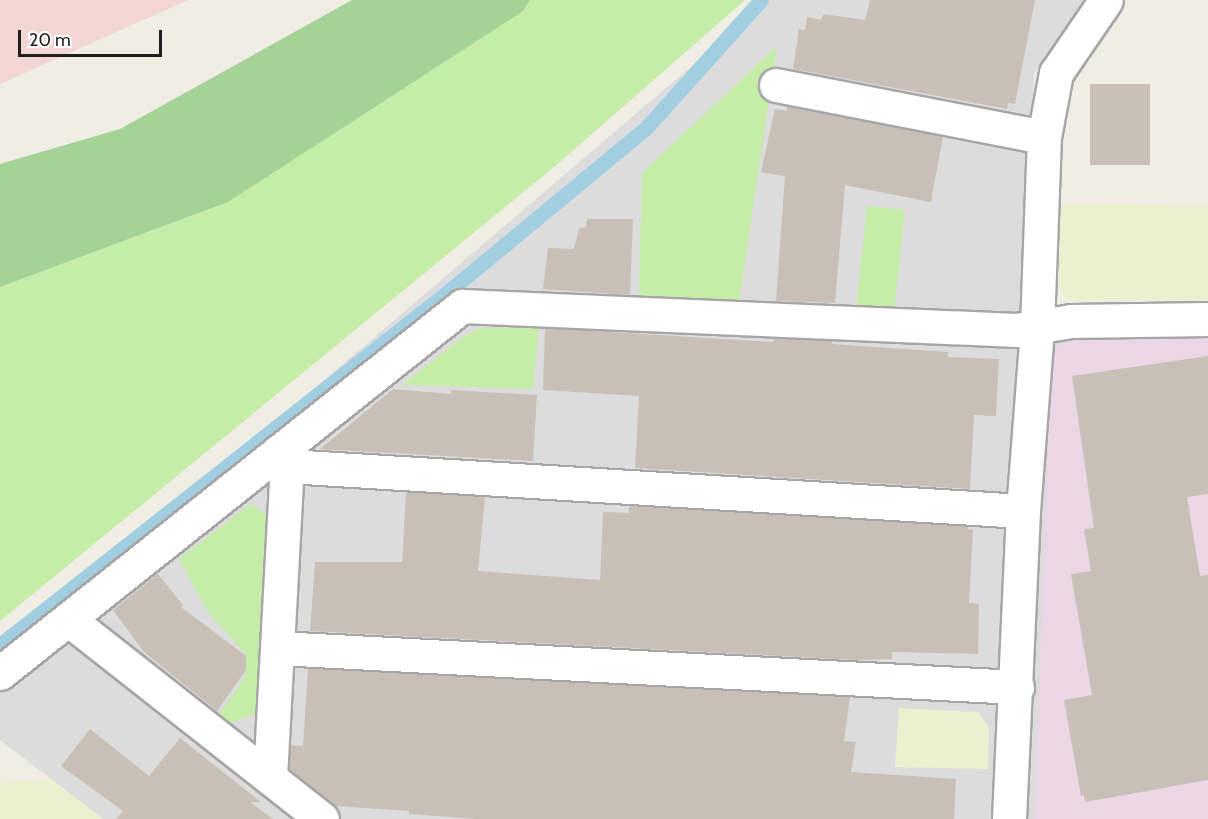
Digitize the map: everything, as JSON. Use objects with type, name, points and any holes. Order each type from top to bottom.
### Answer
[{"type":"street","points":[[1009,819],[1017,687],[1023,511],[1037,327],[1044,137],[1056,73],[1106,0]]},
{"type":"street","points":[[776,85],[1044,137]]},
{"type":"street","points":[[0,673],[68,619],[283,459],[462,306],[1004,330],[1071,321],[1208,319]]},
{"type":"street","points":[[283,459],[1023,511]]},
{"type":"street","points":[[270,777],[283,459]]},
{"type":"street","points":[[68,619],[322,819]]},
{"type":"street","points":[[277,648],[1017,687]]},
{"type":"shaded area","points":[[0,0],[188,0],[0,84]]},
{"type":"shaded area","points":[[769,0],[1088,0],[1034,74],[1027,310],[1075,335],[1208,819],[103,819],[0,740],[0,657]]},
{"type":"shaded area","points":[[1208,334],[1208,819],[1035,819],[1051,351],[1075,335]]},
{"type":"green space","points":[[352,0],[530,0],[523,11],[228,202],[0,287],[0,164],[120,129]]},
{"type":"green space","points":[[530,0],[745,0],[554,167],[0,621],[0,287],[228,202],[522,11]]},
{"type":"green space","points":[[777,46],[739,302],[639,296],[642,173]]},
{"type":"green space","points":[[1060,204],[1208,206],[1208,300],[1065,300],[1057,281]]},
{"type":"green space","points":[[867,206],[905,210],[894,310],[856,306]]},
{"type":"green space","points":[[539,327],[533,389],[402,385],[464,336],[480,328]]},
{"type":"green space","points":[[251,504],[267,516],[257,713],[228,724],[220,714],[247,674],[236,666],[246,654],[208,612],[179,559]]},
{"type":"green space","points":[[899,708],[978,712],[989,727],[988,769],[895,767]]},
{"type":"green space","points":[[51,779],[103,819],[0,819],[0,783]]},
{"type":"building","points":[[870,0],[1035,0],[1015,104],[1008,103],[1007,109],[793,69],[799,29],[805,30],[807,17],[821,20],[823,14],[865,20]]},
{"type":"building","points":[[1090,84],[1150,84],[1150,165],[1090,165]]},
{"type":"building","points":[[787,106],[943,136],[931,202],[845,185],[835,303],[776,301],[785,176],[761,172],[775,109],[787,111]]},
{"type":"building","points":[[587,219],[633,219],[630,295],[543,289],[548,248],[574,249],[579,228],[586,227]]},
{"type":"building","points":[[545,328],[773,342],[774,338],[832,341],[832,344],[948,352],[948,357],[999,359],[996,416],[974,415],[970,489],[635,468],[639,396],[543,390]]},
{"type":"building","points":[[1208,356],[1208,494],[1187,497],[1200,576],[1208,575],[1208,780],[1085,802],[1084,795],[1081,796],[1064,700],[1092,695],[1071,574],[1091,571],[1084,529],[1094,528],[1072,376]]},
{"type":"building","points":[[393,389],[451,394],[451,390],[537,395],[533,461],[320,449]]},
{"type":"building","points":[[406,492],[485,497],[478,571],[600,580],[603,512],[629,513],[629,507],[632,506],[968,526],[968,529],[973,530],[969,603],[979,604],[978,654],[892,652],[892,659],[856,660],[310,631],[315,562],[402,562]]},
{"type":"building","points":[[158,574],[183,605],[181,607],[246,656],[246,670],[217,711],[144,652],[113,610]]},
{"type":"building","points":[[308,668],[850,697],[844,741],[856,742],[851,772],[956,779],[954,819],[476,819],[409,814],[409,811],[335,806],[289,769],[291,745],[303,746]]},
{"type":"building","points":[[90,729],[149,776],[180,738],[261,802],[250,802],[273,819],[116,819],[123,811],[61,766]]},
{"type":"waterway","points":[[0,645],[444,295],[646,128],[761,0]]}]
